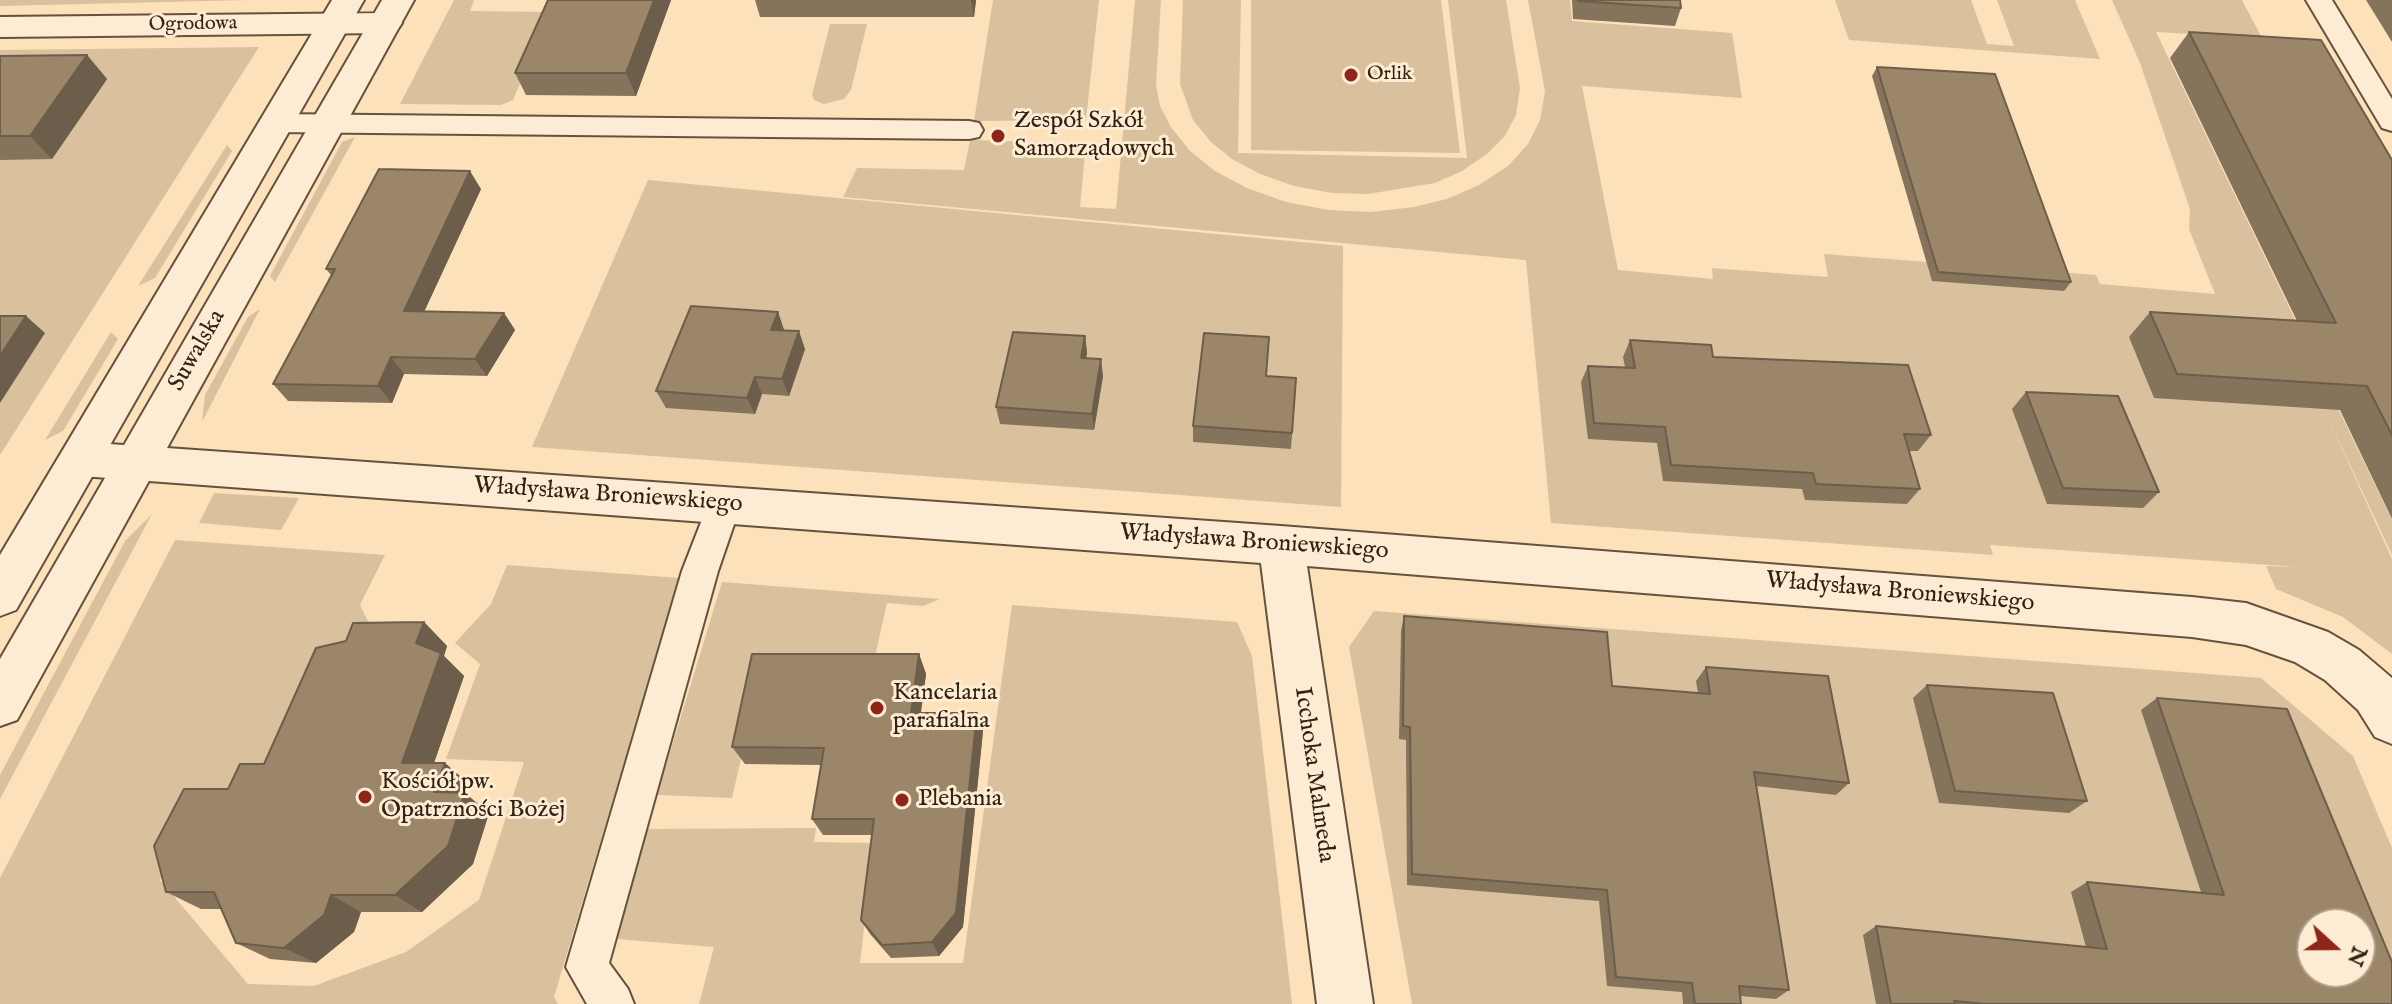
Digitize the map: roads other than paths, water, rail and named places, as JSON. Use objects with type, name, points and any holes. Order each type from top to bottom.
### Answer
[{"type":"street","name":"Ogrodowa","points":[[0,27],[392,11]]},
{"type":"street","name":"Suwalska","points":[[0,704],[392,11]]},
{"type":"street","name":"Suwalska","points":[[0,596],[341,12]]},
{"type":"street","name":"Władysława Broniewskiego","points":[[81,459],[1281,545],[2192,617],[2246,624],[2280,634],[2342,665],[2375,694],[2392,721]]},
{"type":"street","name":"Icchoka Malmeda","points":[[1281,545],[1345,1004]]},
{"type":"lane","points":[[2319,0],[2392,122]]},
{"type":"lane","points":[[274,123],[969,130]]},
{"type":"lane","points":[[613,1004],[587,967],[700,571],[724,504]]},
{"type":"place","name":"Orlik","points":[[1351,75]]},
{"type":"place","name":"Zespół Szkół Samorządowych","points":[[998,136]]},
{"type":"place","name":"Kancelaria parafialna","points":[[877,708]]},
{"type":"place","name":"Kościół pw. Opatrzności Bożej","points":[[365,797]]},
{"type":"place","name":"Plebania","points":[[902,800]]}]
